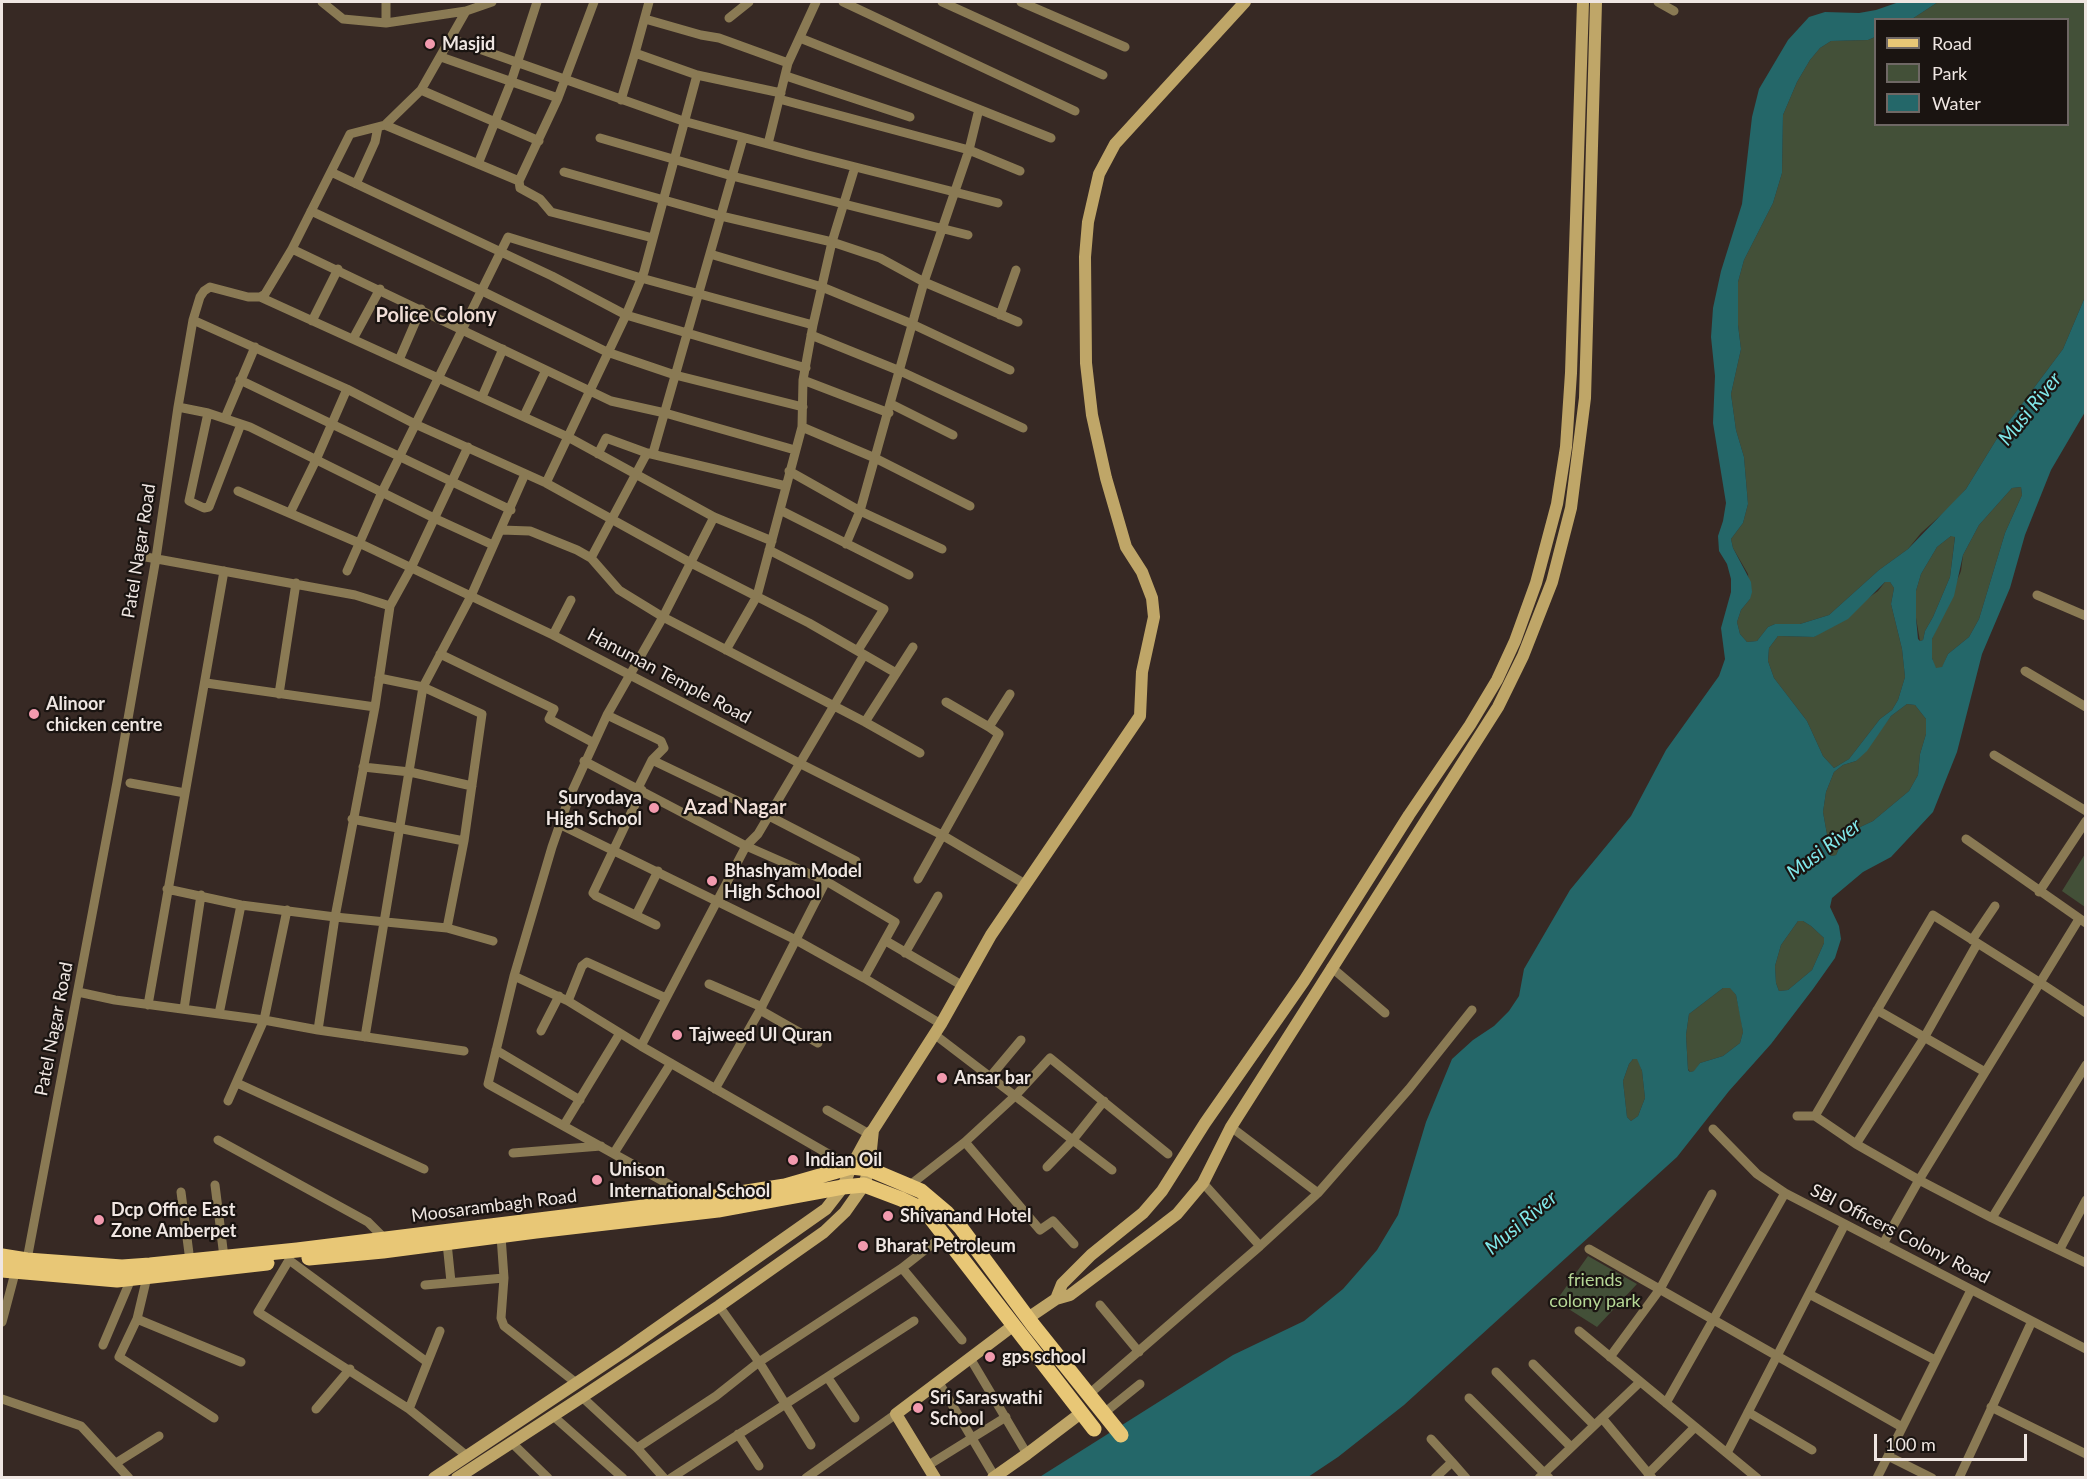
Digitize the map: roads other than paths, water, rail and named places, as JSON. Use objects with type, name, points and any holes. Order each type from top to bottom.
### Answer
[{"type":"main road","name":"Moosarambagh Road","points":[[17,1269],[122,1267],[385,1239],[697,1200],[785,1186],[851,1167],[869,1170],[910,1185],[929,1196],[961,1228],[1081,1413],[1094,1429]]},
{"type":"main road","name":"Moosarambagh Road","points":[[2,1256],[17,1269],[117,1280],[131,1279],[718,1210],[864,1185],[918,1207],[929,1216],[1121,1435]]},
{"type":"street","points":[[322,2],[343,19],[386,23],[466,11],[492,2]]},
{"type":"street","points":[[386,2],[386,23]]},
{"type":"street","points":[[478,164],[511,82],[537,2]]},
{"type":"street","points":[[594,2],[558,98],[519,181],[520,188],[540,199],[551,212],[653,238]]},
{"type":"street","points":[[621,100],[649,2]]},
{"type":"street","points":[[729,18],[748,2]]},
{"type":"street","points":[[768,144],[788,63],[816,2]]},
{"type":"street","points":[[843,2],[1076,111]]},
{"type":"street","points":[[942,2],[1103,75]]},
{"type":"street","points":[[1021,2],[1037,4],[1125,47]]},
{"type":"street","points":[[434,1478],[623,1352],[826,1209],[843,1187],[851,1167],[871,1132],[937,1029],[991,936],[1140,716],[1142,672],[1154,616],[1152,598],[1142,572],[1126,547],[1106,478],[1088,388],[1085,257],[1088,222],[1099,174],[1115,144],[1245,2]]},
{"type":"street","points":[[1056,1299],[1062,1284],[1091,1255],[1143,1213],[1162,1191],[1205,1123],[1304,981],[1409,814],[1470,725],[1497,680],[1515,641],[1536,583],[1557,504],[1566,447],[1572,350],[1583,2]]},
{"type":"street","points":[[806,1478],[1021,1322],[1056,1299],[1070,1295],[1177,1214],[1203,1183],[1231,1127],[1498,707],[1523,656],[1552,582],[1571,508],[1584,398],[1596,2]]},
{"type":"street","points":[[1658,2],[1674,11]]},
{"type":"street","points":[[356,184],[382,126],[421,90],[466,11]]},
{"type":"street","points":[[645,19],[719,38],[788,63]]},
{"type":"street","points":[[800,38],[1051,138]]},
{"type":"street","points":[[451,39],[683,121],[998,203]]},
{"type":"street","points":[[635,52],[698,75],[969,150],[1020,171]]},
{"type":"street","points":[[441,57],[558,98]]},
{"type":"street","points":[[546,483],[626,315],[641,278],[664,199],[683,121],[698,75]]},
{"type":"street","points":[[786,76],[910,117]]},
{"type":"street","points":[[421,90],[495,120],[539,141]]},
{"type":"street","points":[[846,544],[860,511],[924,282],[969,150],[979,109]]},
{"type":"street","points":[[519,181],[382,126],[350,135],[292,249],[268,290],[260,297],[568,437],[884,609],[835,706],[758,834],[746,846],[641,1046]]},
{"type":"street","points":[[600,138],[732,176],[968,235]]},
{"type":"street","points":[[591,558],[636,474],[650,453],[665,413],[742,138]]},
{"type":"street","points":[[726,650],[757,596],[780,510],[802,427],[803,380],[813,325],[832,242],[855,167]]},
{"type":"street","points":[[331,172],[552,276],[626,315],[806,368]]},
{"type":"street","points":[[564,172],[721,216],[832,242],[880,258],[924,282],[1017,322]]},
{"type":"street","points":[[311,211],[607,352],[675,375],[802,408]]},
{"type":"street","points":[[347,571],[399,456],[508,237],[641,278],[813,325]]},
{"type":"street","points":[[292,249],[611,401],[665,413],[795,450]]},
{"type":"street","points":[[710,254],[822,287],[912,324],[1010,370]]},
{"type":"street","points":[[312,321],[338,269]]},
{"type":"street","points":[[1000,315],[1016,270]]},
{"type":"street","name":"Patel Nagar Road","points":[[2,1322],[17,1269],[78,992],[193,320],[200,297],[210,287],[248,297],[260,297]]},
{"type":"street","points":[[353,339],[380,289]]},
{"type":"street","points":[[399,360],[421,309]]},
{"type":"street","points":[[193,320],[546,483],[896,673]]},
{"type":"street","points":[[811,335],[900,371],[1023,428]]},
{"type":"street","points":[[225,418],[255,347]]},
{"type":"street","points":[[482,397],[503,349]]},
{"type":"street","points":[[524,416],[546,370]]},
{"type":"street","points":[[240,380],[511,510]]},
{"type":"street","points":[[803,380],[890,409],[953,435]]},
{"type":"street","points":[[290,513],[316,460],[346,389]]},
{"type":"street","points":[[178,407],[208,413],[241,424],[493,545]]},
{"type":"street","points":[[208,413],[189,501],[204,508],[209,507],[241,424]]},
{"type":"street","points":[[802,427],[875,458],[970,506]]},
{"type":"street","points":[[598,454],[606,438],[650,453],[786,486]]},
{"type":"street","points":[[318,1030],[352,819],[380,678],[390,606],[411,568],[468,447]]},
{"type":"street","points":[[789,471],[860,511],[942,549]]},
{"type":"street","points":[[365,1037],[423,687],[471,596],[525,474]]},
{"type":"street","name":"Hanuman Temple Road","points":[[238,491],[359,543],[553,635],[942,835],[1025,884]]},
{"type":"street","points":[[780,510],[909,575]]},
{"type":"street","points":[[697,1200],[488,1084],[514,976],[560,824],[584,761],[607,715],[663,617],[714,517]]},
{"type":"street","points":[[501,530],[530,531],[577,550],[591,558],[619,590],[663,617],[920,753]]},
{"type":"street","points":[[151,558],[354,595],[390,606]]},
{"type":"street","points":[[593,578],[599,568]]},
{"type":"street","points":[[148,1005],[224,571]]},
{"type":"street","points":[[279,694],[296,584]]},
{"type":"street","points":[[2037,595],[2085,616]]},
{"type":"street","points":[[553,635],[571,600]]},
{"type":"street","points":[[865,722],[913,647]]},
{"type":"street","points":[[440,654],[554,709],[549,720],[594,743]]},
{"type":"street","points":[[2025,671],[2085,707]]},
{"type":"street","points":[[380,678],[423,687],[482,714],[464,841],[447,928]]},
{"type":"street","points":[[206,683],[375,706]]},
{"type":"street","points":[[989,726],[1010,694]]},
{"type":"street","points":[[918,879],[999,734],[946,702]]},
{"type":"street","points":[[607,715],[661,741],[664,748],[652,760],[593,893],[656,925]]},
{"type":"street","points":[[1994,755],[2085,811]]},
{"type":"street","points":[[652,760],[856,861]]},
{"type":"street","points":[[584,761],[746,846],[826,881],[895,922],[864,978]]},
{"type":"street","points":[[363,766],[410,772],[472,786]]},
{"type":"street","points":[[130,783],[185,793]]},
{"type":"street","points":[[352,819],[464,841]]},
{"type":"street","points":[[2039,892],[2085,821]]},
{"type":"street","points":[[560,824],[796,940],[864,978],[937,1029],[990,1077],[1112,1170]]},
{"type":"street","points":[[1883,1244],[1919,1180],[2039,982],[2082,921],[1966,839]]},
{"type":"street","points":[[636,915],[658,871]]},
{"type":"street","points":[[715,1089],[761,1009],[826,881]]},
{"type":"street","points":[[167,889],[241,904],[383,923],[447,928],[493,940]]},
{"type":"street","points":[[184,1009],[201,895]]},
{"type":"street","points":[[904,953],[938,896]]},
{"type":"street","points":[[219,1014],[241,904]]},
{"type":"street","points":[[1856,1144],[1924,1038],[1995,906]]},
{"type":"street","points":[[228,1101],[264,1020],[287,910]]},
{"type":"street","points":[[1815,1116],[1933,915],[2085,1013]]},
{"type":"street","points":[[886,941],[963,986]]},
{"type":"street","points":[[541,1031],[582,966],[588,962],[666,998]]},
{"type":"street","points":[[1331,967],[1385,1013]]},
{"type":"street","points":[[514,976],[563,999],[851,1167]]},
{"type":"street","points":[[710,984],[761,1009],[818,1043]]},
{"type":"street","points":[[78,992],[148,1005],[264,1020],[464,1051]]},
{"type":"street","points":[[1088,1395],[1318,1193],[1409,1089],[1472,1010]]},
{"type":"street","points":[[1877,1010],[1984,1072]]},
{"type":"street","points":[[564,1125],[620,1033]]},
{"type":"street","points":[[990,1077],[1021,1040]]},
{"type":"street","points":[[496,1050],[580,1100]]},
{"type":"street","points":[[910,1185],[965,1142],[1050,1058],[1168,1154]]},
{"type":"street","points":[[614,1153],[671,1063]]},
{"type":"street","points":[[1992,1218],[2085,1065]]},
{"type":"street","points":[[237,1083],[424,1170]]},
{"type":"street","points":[[1047,1167],[1072,1141],[1104,1101]]},
{"type":"street","points":[[827,1110],[871,1132]]},
{"type":"street","points":[[1797,1116],[1815,1116],[1856,1144],[1919,1180],[2085,1263]]},
{"type":"street","points":[[1231,1127],[1318,1193]]},
{"type":"street","points":[[1713,1129],[1757,1174],[1785,1193]]},
{"type":"street","points":[[457,1478],[719,1306],[824,1232],[845,1212],[864,1185],[869,1170],[871,1132]]},
{"type":"street","points":[[218,1140],[368,1222],[385,1239]]},
{"type":"street","points":[[965,1142],[1040,1230],[1053,1221],[1074,1244]]},
{"type":"street","points":[[513,1153],[601,1146]]},
{"type":"street","points":[[1203,1183],[1260,1246]]},
{"type":"street","points":[[215,1185],[224,1257]]},
{"type":"street","points":[[181,1192],[190,1261]]},
{"type":"street","name":"SBI Officers Colony Road","points":[[1666,1403],[1785,1193],[2085,1349]]},
{"type":"street","points":[[1610,1357],[1660,1289],[1712,1194]]},
{"type":"street","points":[[2060,1249],[2085,1200]]},
{"type":"street","points":[[1727,1453],[1845,1224]]},
{"type":"street","points":[[636,1448],[716,1396],[759,1362],[902,1268],[944,1235]]},
{"type":"street","points":[[501,1236],[504,1278],[501,1318],[504,1326],[575,1382]]},
{"type":"street","points":[[447,1243],[451,1282]]},
{"type":"street","points":[[1589,1249],[1902,1427]]},
{"type":"street","points":[[427,1362],[289,1260],[258,1312],[409,1409],[467,1456]]},
{"type":"street","points":[[902,1268],[963,1340]]},
{"type":"street","points":[[147,1277],[137,1319],[118,1357],[214,1418]]},
{"type":"street","points":[[425,1285],[504,1278]]},
{"type":"street","points":[[103,1346],[131,1279]]},
{"type":"street","points":[[1877,1478],[1971,1290]]},
{"type":"street","points":[[1809,1294],[1935,1360]]},
{"type":"street","points":[[1100,1305],[1138,1352]]},
{"type":"street","points":[[719,1306],[759,1362],[811,1445]]},
{"type":"street","points":[[137,1319],[240,1362]]},
{"type":"street","points":[[671,1478],[914,1321]]},
{"type":"street","points":[[1959,1478],[2032,1322]]},
{"type":"street","points":[[409,1409],[440,1331]]},
{"type":"street","points":[[1579,1331],[1727,1453],[1750,1476]]},
{"type":"street","points":[[970,1358],[1028,1454]]},
{"type":"street","points":[[1533,1364],[1594,1425]]},
{"type":"street","points":[[316,1409],[350,1369]]},
{"type":"street","points":[[1496,1372],[1571,1447]]},
{"type":"street","points":[[828,1378],[855,1418]]},
{"type":"street","points":[[938,1381],[994,1477],[1081,1413]]},
{"type":"street","points":[[1469,1398],[1544,1476],[1571,1447],[1640,1382]]},
{"type":"street","points":[[1104,1413],[1140,1384]]},
{"type":"street","points":[[582,1397],[664,1478]]},
{"type":"street","points":[[2,1399],[81,1426],[129,1478]]},
{"type":"street","points":[[1991,1407],[2085,1454]]},
{"type":"street","points":[[1748,1412],[1812,1450]]},
{"type":"street","points":[[896,1414],[935,1478]]},
{"type":"street","points":[[552,1415],[623,1478]]},
{"type":"street","points":[[927,1466],[1006,1417]]},
{"type":"street","points":[[1602,1418],[1650,1476],[1695,1427]]},
{"type":"street","points":[[738,1434],[759,1466]]},
{"type":"street","points":[[116,1463],[159,1436]]},
{"type":"street","points":[[1431,1439],[1466,1478]]},
{"type":"street","points":[[511,1442],[548,1478]]},
{"type":"street","points":[[1888,1456],[1932,1478]]},
{"type":"street","points":[[1435,1478],[1452,1462]]},
{"type":"water","name":"Musi River","points":[[1899,2],[1938,2],[1914,18],[1874,18],[1874,37],[1868,40],[1831,41],[1820,48],[1797,82],[1783,115],[1782,173],[1773,203],[1744,260],[1738,282],[1738,325],[1741,349],[1731,394],[1736,430],[1744,457],[1748,504],[1743,523],[1731,539],[1733,548],[1751,582],[1750,599],[1741,610],[1737,622],[1740,634],[1747,642],[1757,641],[1768,627],[1775,624],[1800,624],[1829,615],[1879,570],[1908,549],[1966,489],[2001,432],[2063,349],[2085,297],[2085,412],[2051,470],[2025,535],[2010,588],[1982,654],[1957,752],[1933,812],[1891,857],[1863,872],[1832,898],[1830,907],[1839,926],[1841,939],[1835,958],[1771,1044],[1729,1091],[1677,1157],[1404,1405],[1338,1457],[1308,1477],[1038,1478],[1233,1355],[1304,1321],[1343,1289],[1377,1250],[1398,1215],[1426,1122],[1452,1059],[1473,1040],[1494,1026],[1509,1011],[1519,996],[1524,969],[1570,890],[1631,816],[1666,750],[1719,676],[1725,659],[1721,628],[1731,592],[1731,579],[1727,564],[1719,551],[1718,536],[1726,503],[1713,423],[1715,376],[1711,337],[1713,308],[1721,271],[1742,204],[1752,117],[1759,89],[1788,40],[1809,17],[1825,12],[1859,13]],"holes":[[[2021,487],[2022,495],[2005,533],[1979,619],[1969,637],[1948,654],[1942,667],[1936,668],[1932,658],[1932,639],[1954,596],[1963,555],[1979,525],[2012,488]],[[1951,536],[1955,537],[1950,577],[1923,640],[1920,641],[1916,618],[1916,591],[1921,574],[1937,547]],[[1885,582],[1890,582],[1894,588],[1891,604],[1902,649],[1905,677],[1898,700],[1892,710],[1880,719],[1849,759],[1834,768],[1823,756],[1807,721],[1774,678],[1768,661],[1769,648],[1778,636],[1814,637],[1848,619]],[[1907,704],[1915,705],[1926,719],[1926,734],[1920,754],[1918,775],[1909,791],[1873,821],[1854,830],[1842,842],[1836,855],[1831,856],[1827,852],[1828,840],[1823,812],[1826,792],[1834,772],[1843,765],[1856,761],[1867,751],[1891,716]],[[1798,921],[1811,926],[1824,938],[1812,970],[1788,990],[1779,991],[1775,966],[1781,945]],[[1723,988],[1730,988],[1736,995],[1743,1032],[1740,1043],[1723,1056],[1700,1063],[1694,1071],[1690,1072],[1686,1035],[1689,1014]],[[1633,1059],[1637,1059],[1642,1071],[1645,1098],[1638,1116],[1631,1121],[1627,1117],[1623,1081]]]},
{"type":"place","name":"Masjid","points":[[430,44]]},
{"type":"place","name":"Alinoor chicken centre","points":[[34,714]]},
{"type":"place","name":"Suryodaya High School","points":[[654,808]]},
{"type":"place","name":"Bhashyam Model High School","points":[[712,881]]},
{"type":"place","name":"Tajweed Ul Quran","points":[[677,1035]]},
{"type":"place","name":"Ansar bar","points":[[942,1078]]},
{"type":"place","name":"Indian Oil","points":[[793,1160]]},
{"type":"place","name":"Unison International School","points":[[597,1180]]},
{"type":"place","name":"Shivanand Hotel","points":[[888,1216]]},
{"type":"place","name":"Dcp Office East Zone Amberpet","points":[[99,1220]]},
{"type":"place","name":"Bharat Petroleum","points":[[863,1246]]},
{"type":"place","name":"gps school","points":[[990,1357]]},
{"type":"place","name":"Sri Saraswathi School","points":[[918,1408]]},
{"type":"district","name":"Police Colony","points":[[436,316]]},
{"type":"district","name":"Azad Nagar","points":[[735,808]]},
{"type":"park label","name":"friends colony park","points":[[1595,1290]]}]
